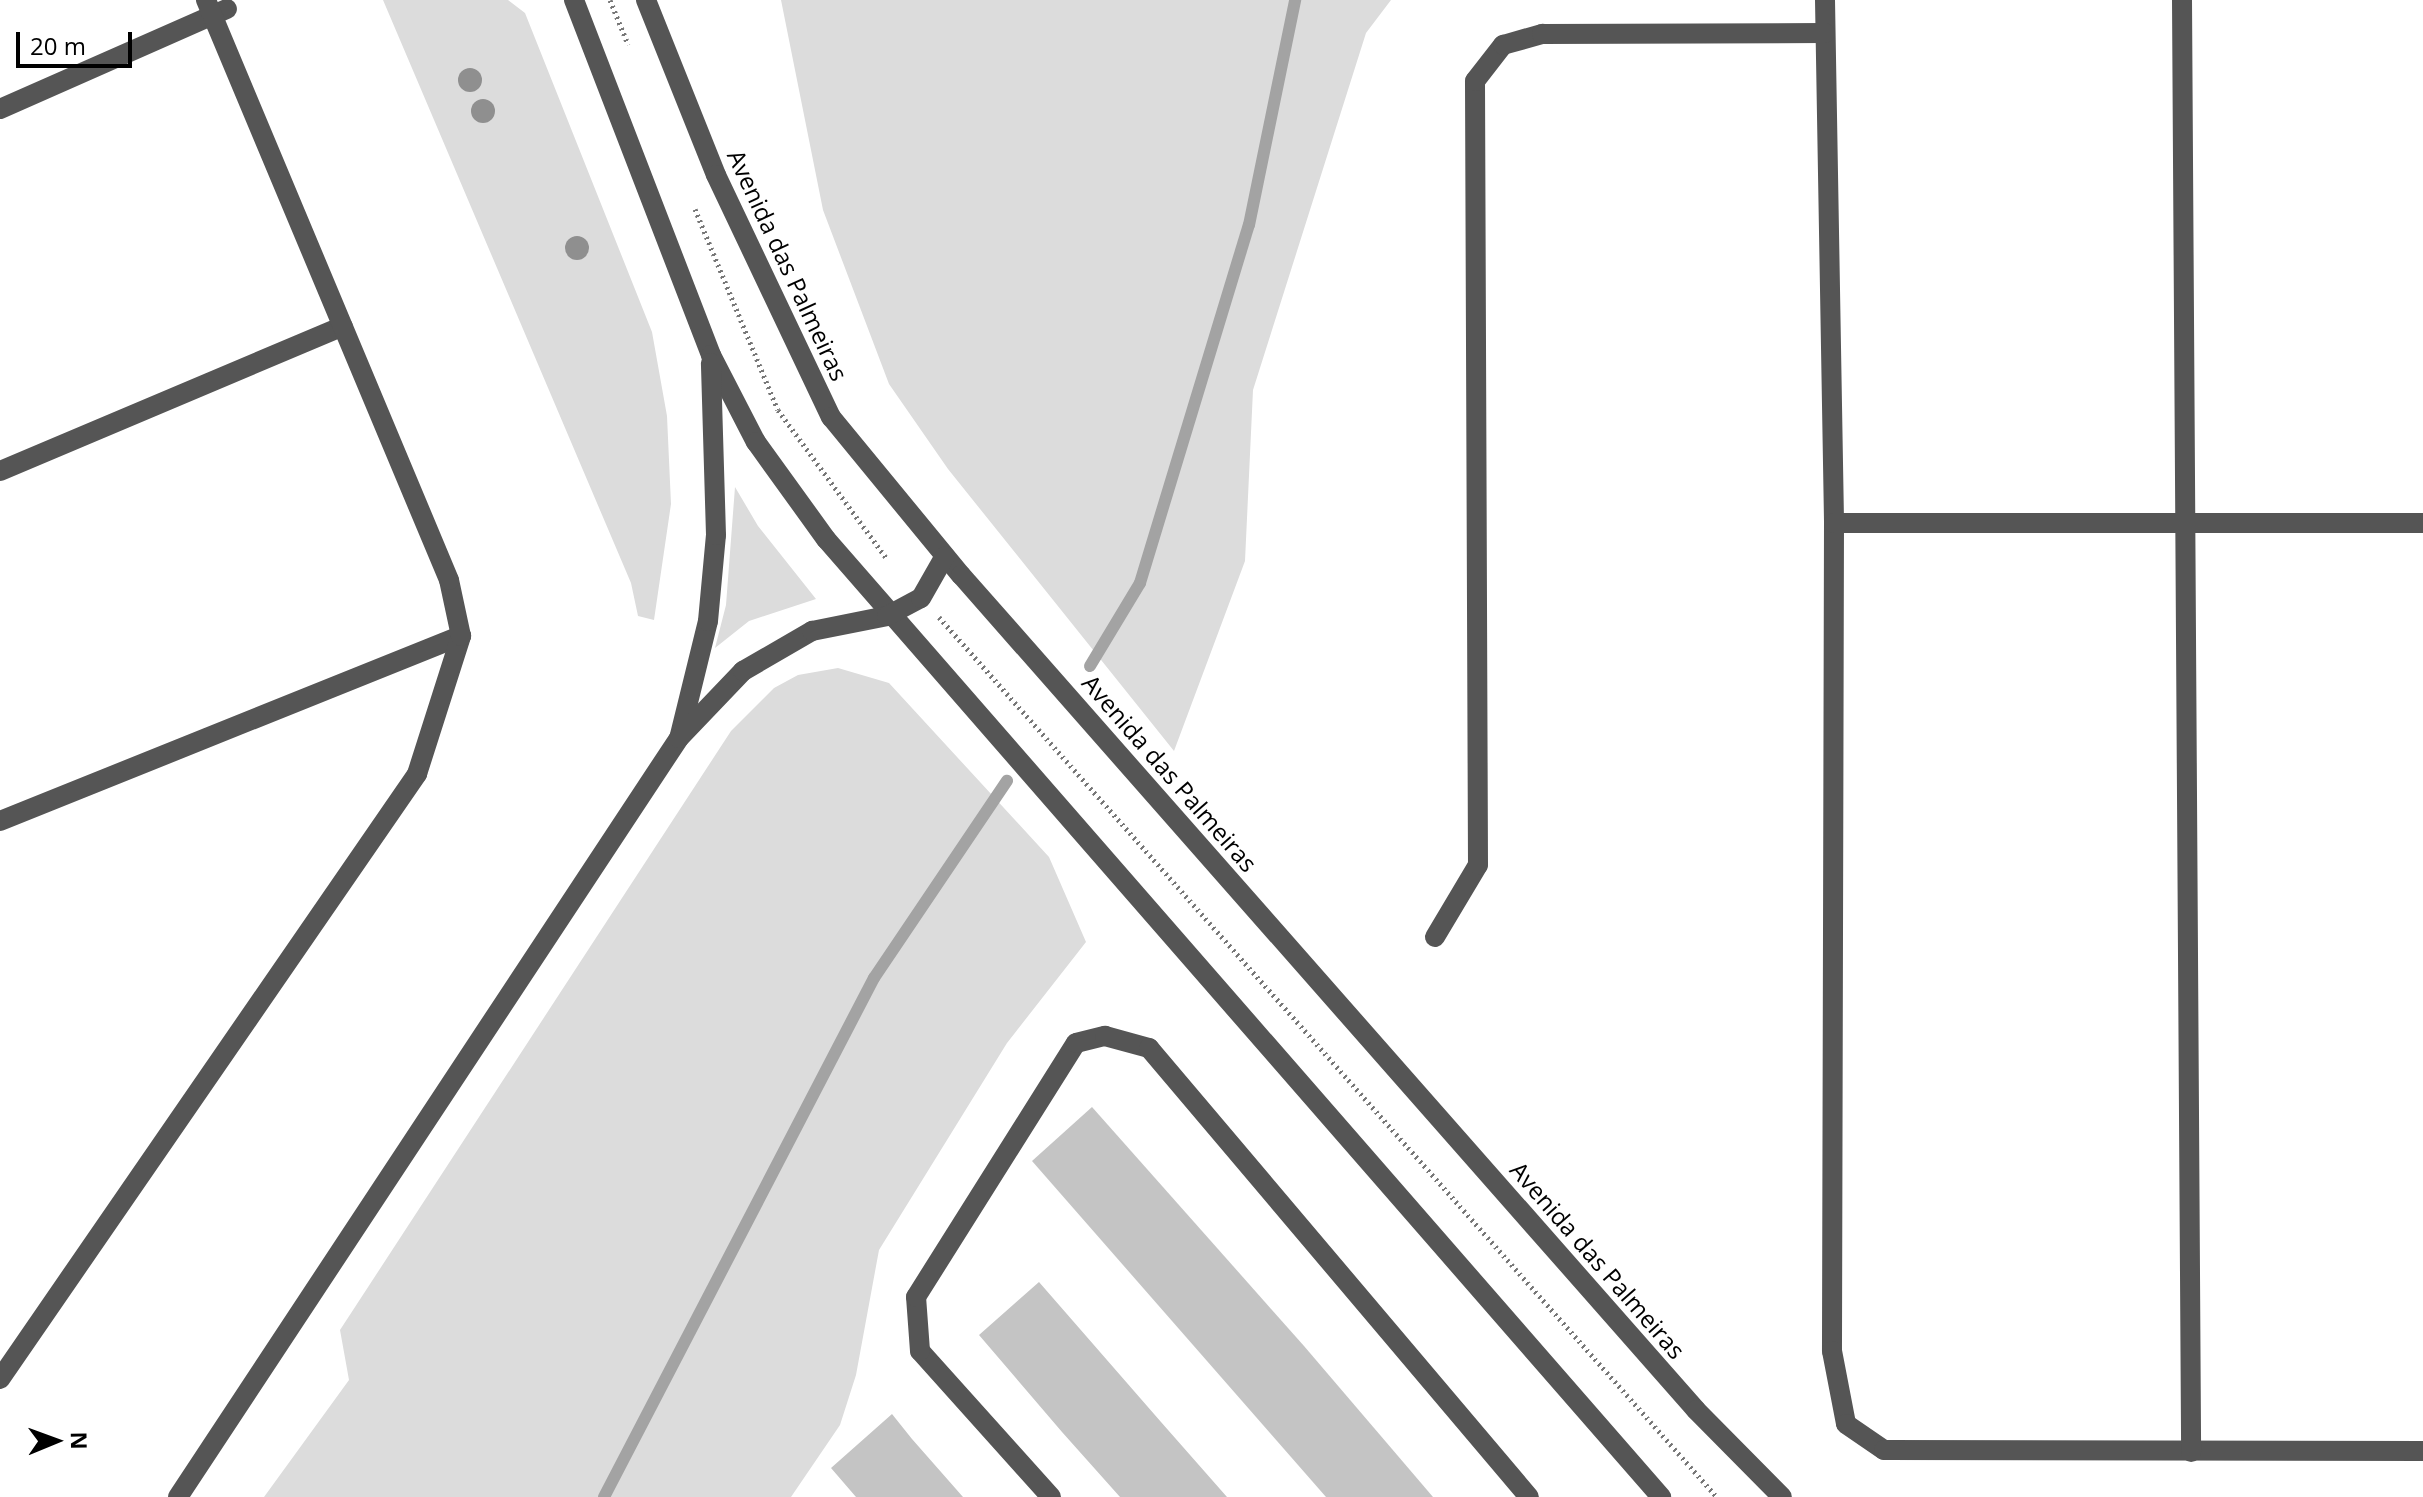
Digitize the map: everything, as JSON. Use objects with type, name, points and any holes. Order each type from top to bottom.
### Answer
[{"type":"street","points":[[206,0],[223,10]]},
{"type":"street","points":[[574,0],[711,355],[756,442],[887,616],[1661,1497]]},
{"type":"street","name":"Avenida das Palmeiras","points":[[646,0],[716,175],[831,417],[945,556],[1696,1410],[1782,1497]]},
{"type":"street","points":[[1825,0],[1834,523],[1832,1351],[1846,1424],[1884,1450],[2423,1451]]},
{"type":"street","points":[[2182,0],[2191,1452]]},
{"type":"street","points":[[0,1379],[417,774],[461,636],[449,580],[226,38],[223,10]]},
{"type":"street","points":[[0,109],[223,10]]},
{"type":"street","points":[[1435,937],[1478,865],[1475,81],[1503,45],[1542,34],[1825,33]]},
{"type":"street","points":[[0,471],[343,326]]},
{"type":"street","points":[[679,738],[708,621],[716,535],[711,355]]},
{"type":"street","points":[[1834,523],[2423,523]]},
{"type":"street","points":[[178,1497],[679,738],[743,671],[812,631],[887,616],[921,598],[945,556]]},
{"type":"street","points":[[0,821],[461,636]]},
{"type":"street","points":[[1051,1497],[920,1351],[916,1297],[1076,1043],[1105,1036],[1149,1048],[1529,1497]]},
{"type":"shaded area","points":[[383,0],[508,0],[525,13],[652,332],[667,416],[671,504],[654,620],[638,616],[631,583]]},
{"type":"shaded area","points":[[781,0],[1391,0],[1366,33],[1253,390],[1245,561],[1174,751],[948,469],[889,384],[823,210]]},
{"type":"shaded area","points":[[735,487],[758,526],[816,599],[749,621],[715,648],[726,605]]},
{"type":"shaded area","points":[[838,668],[889,683],[1049,857],[1086,942],[1007,1043],[879,1250],[856,1375],[840,1425],[791,1497],[264,1497],[349,1380],[340,1330],[731,731],[774,688],[798,675]]},
{"type":"building","points":[[1092,1107],[1433,1497],[1326,1497],[1032,1161]]},
{"type":"building","points":[[1039,1282],[1227,1497],[1120,1497],[1062,1432],[979,1335]]},
{"type":"building","points":[[892,1414],[963,1497],[856,1497],[831,1468]]},
{"type":"waterway","points":[[1090,666],[1140,583],[1249,225],[1295,0]]},
{"type":"waterway","points":[[604,1497],[874,978],[1007,781]]}]
